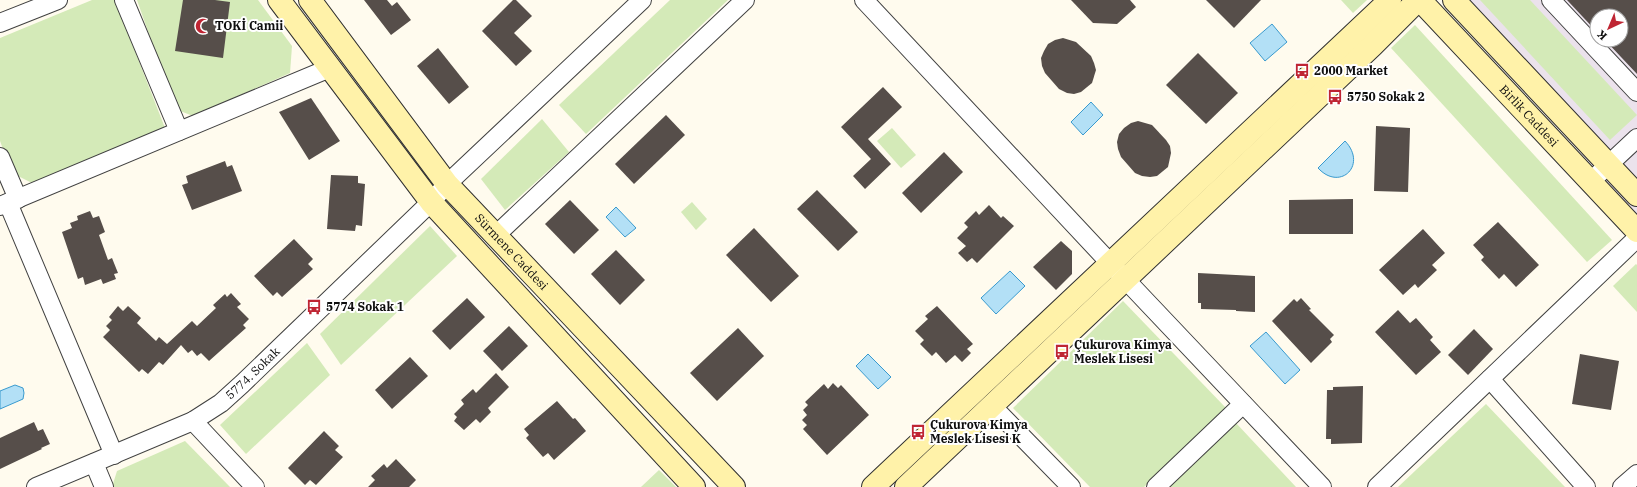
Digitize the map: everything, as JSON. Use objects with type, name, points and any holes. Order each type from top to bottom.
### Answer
[{"type":"street","points":[[0,23],[58,0]]},
{"type":"street","points":[[124,0],[179,131]]},
{"type":"street","points":[[279,0],[431,202],[694,487]]},
{"type":"street","name":"Sürmene Caddesi","points":[[310,0],[447,184],[734,487]]},
{"type":"street","name":"5774. Sokak","points":[[36,487],[193,421],[221,403],[431,202],[447,184],[642,0]]},
{"type":"street","points":[[496,235],[745,0]]},
{"type":"street","points":[[864,0],[1322,487]]},
{"type":"street","points":[[873,487],[1390,0]]},
{"type":"street","points":[[906,487],[1419,0]]},
{"type":"street","name":"Birlik Caddesi","points":[[1419,0],[1637,231]]},
{"type":"street","name":"Birlik Caddesi","points":[[1454,0],[1637,195]]},
{"type":"street","points":[[1552,0],[1637,92]]},
{"type":"street","points":[[9,203],[330,68]]},
{"type":"street","points":[[1590,182],[1637,138]]},
{"type":"street","points":[[0,157],[9,203],[114,455]]},
{"type":"street","points":[[1377,487],[1637,238]]},
{"type":"street","points":[[1490,379],[1586,487]]},
{"type":"street","points":[[1156,487],[1243,404]]},
{"type":"street","points":[[991,405],[1071,487]]},
{"type":"street","points":[[193,421],[256,487]]},
{"type":"street","points":[[94,463],[104,487]]},
{"type":"street","points":[[1622,487],[1637,474]]},
{"type":"shaded area","points":[[1445,0],[1637,0],[1637,216]]},
{"type":"green space","points":[[92,0],[115,0],[165,128],[34,184],[12,173],[0,141],[0,38]]},
{"type":"green space","points":[[137,0],[258,0],[292,46],[290,73],[193,116],[175,109]]},
{"type":"green space","points":[[670,0],[728,0],[586,134],[559,105]]},
{"type":"green space","points":[[1341,0],[1367,0],[1353,13]]},
{"type":"green space","points":[[1480,0],[1530,0],[1637,115],[1610,140]]},
{"type":"green space","points":[[1415,25],[1612,240],[1587,262],[1391,48]]},
{"type":"green space","points":[[542,119],[569,152],[505,210],[481,179]]},
{"type":"green space","points":[[892,128],[916,155],[901,168],[877,141]]},
{"type":"green space","points":[[692,202],[707,219],[696,230],[681,212]]},
{"type":"green space","points":[[430,226],[457,256],[341,365],[320,334]]},
{"type":"green space","points":[[1636,264],[1637,265],[1637,312],[1613,286]]},
{"type":"green space","points":[[1123,301],[1226,408],[1144,487],[1090,487],[1013,408]]},
{"type":"green space","points":[[307,343],[330,375],[246,454],[220,425]]},
{"type":"green space","points":[[1486,404],[1565,487],[1398,487]]},
{"type":"green space","points":[[1236,423],[1296,487],[1168,487]]},
{"type":"green space","points":[[185,441],[230,487],[112,487],[117,471]]},
{"type":"green space","points":[[659,470],[676,487],[641,487]]},
{"type":"water","points":[[1272,24],[1287,42],[1265,61],[1250,43]]},
{"type":"water","points":[[1091,102],[1103,115],[1083,135],[1071,122]]},
{"type":"water","points":[[1345,141],[1351,150],[1354,159],[1352,166],[1348,172],[1342,176],[1335,177],[1326,175],[1318,168]]},
{"type":"water","points":[[616,207],[636,228],[625,237],[606,217]]},
{"type":"water","points":[[1010,271],[1025,286],[996,314],[981,298]]},
{"type":"water","points":[[1266,332],[1300,370],[1285,384],[1250,346]]},
{"type":"water","points":[[868,354],[891,377],[878,389],[856,366]]},
{"type":"water","points":[[15,385],[23,388],[23,399],[0,409],[0,391]]},
{"type":"building","name":"TOKİ Camii","points":[[183,0],[215,0],[230,2],[223,58],[175,51]]},
{"type":"building","points":[[364,0],[387,0],[392,6],[397,2],[411,20],[391,35]]},
{"type":"building","points":[[513,0],[516,0],[532,16],[514,33],[532,51],[516,66],[482,31]]},
{"type":"building","points":[[1071,0],[1130,0],[1136,7],[1117,24],[1093,23]]},
{"type":"building","points":[[1206,0],[1261,0],[1234,28]]},
{"type":"building","points":[[1567,0],[1637,0],[1637,74],[1613,48],[1629,48],[1629,8],[1589,8],[1589,23]]},
{"type":"building","points":[[1063,38],[1076,42],[1091,56],[1096,70],[1092,83],[1081,92],[1074,94],[1067,93],[1059,89],[1045,73],[1042,66],[1041,58],[1048,44]]},
{"type":"building","points":[[438,48],[469,87],[449,104],[417,66]]},
{"type":"building","points":[[1198,53],[1238,93],[1206,124],[1166,85]]},
{"type":"building","points":[[883,87],[902,107],[868,139],[891,164],[865,189],[853,176],[871,159],[841,127]]},
{"type":"building","points":[[311,98],[340,141],[309,160],[279,112]]},
{"type":"building","points":[[666,115],[685,135],[634,184],[615,164]]},
{"type":"building","points":[[1138,121],[1152,125],[1170,146],[1171,153],[1168,167],[1157,176],[1142,176],[1135,173],[1121,157],[1118,149],[1117,142],[1119,134],[1131,123]]},
{"type":"building","points":[[1376,126],[1410,128],[1408,192],[1374,191]]},
{"type":"building","points":[[944,152],[963,172],[921,213],[902,193]]},
{"type":"building","points":[[225,161],[227,167],[232,165],[242,191],[192,210],[182,185],[188,183],[186,176]]},
{"type":"building","points":[[331,175],[358,176],[358,183],[365,184],[362,226],[356,225],[355,231],[327,229]]},
{"type":"building","points":[[817,190],[858,232],[838,251],[797,209]]},
{"type":"building","points":[[1353,199],[1353,234],[1289,234],[1289,200]]},
{"type":"building","points":[[570,200],[599,230],[574,254],[545,224]]},
{"type":"building","points":[[989,205],[1001,218],[1003,216],[1014,226],[977,263],[972,258],[967,262],[958,253],[966,246],[957,238],[968,227],[964,223],[976,211],[979,215]]},
{"type":"building","points":[[90,211],[93,218],[99,216],[105,232],[99,235],[108,260],[112,258],[118,273],[114,274],[116,279],[103,284],[101,279],[85,285],[83,277],[78,279],[62,232],[72,228],[70,223],[78,220],[77,216]]},
{"type":"building","points":[[1498,222],[1539,265],[1516,287],[1504,274],[1499,279],[1481,260],[1484,257],[1473,245]]},
{"type":"building","points":[[754,228],[799,276],[771,302],[726,255]]},
{"type":"building","points":[[1423,229],[1445,253],[1432,265],[1437,270],[1418,288],[1415,284],[1403,295],[1379,270]]},
{"type":"building","points":[[294,239],[313,259],[308,264],[313,269],[282,297],[277,292],[273,296],[254,276]]},
{"type":"building","points":[[1061,241],[1072,251],[1072,274],[1056,290],[1033,267]]},
{"type":"building","points":[[616,250],[645,280],[620,305],[591,274]]},
{"type":"building","points":[[1198,273],[1255,276],[1255,312],[1201,309],[1201,303],[1198,303]]},
{"type":"building","points":[[231,293],[241,304],[237,307],[249,319],[243,325],[246,328],[209,361],[201,353],[197,356],[192,350],[188,353],[181,345],[163,365],[159,362],[148,374],[142,369],[139,372],[103,337],[110,330],[106,326],[112,320],[109,317],[118,306],[123,311],[128,306],[141,318],[137,323],[156,341],[159,337],[167,344],[192,321],[197,326],[216,308],[213,305],[225,294],[227,297]]},
{"type":"building","points":[[467,298],[485,317],[450,350],[432,331]]},
{"type":"building","points":[[1301,298],[1311,309],[1309,310],[1334,335],[1330,339],[1332,342],[1311,363],[1272,321],[1294,299],[1297,302]]},
{"type":"building","points":[[937,306],[973,344],[967,349],[971,353],[962,362],[955,355],[946,363],[936,352],[932,356],[920,344],[924,340],[915,331],[928,319],[925,316]]},
{"type":"building","points":[[1398,310],[1410,323],[1416,318],[1433,337],[1430,340],[1441,352],[1416,375],[1375,332]]},
{"type":"building","points":[[509,326],[528,346],[502,371],[483,351]]},
{"type":"building","points":[[738,328],[764,356],[717,401],[690,373]]},
{"type":"building","points":[[1474,329],[1493,349],[1468,375],[1448,355]]},
{"type":"building","points":[[1580,354],[1619,361],[1611,410],[1572,404]]},
{"type":"building","points":[[410,357],[428,376],[392,409],[375,390]]},
{"type":"building","points":[[496,373],[509,387],[488,408],[491,412],[480,423],[476,419],[464,430],[454,421],[457,417],[454,414],[464,404],[461,400],[473,389],[476,393]]},
{"type":"building","points":[[833,383],[838,388],[841,385],[869,415],[827,455],[803,429],[807,425],[802,420],[807,415],[803,410],[808,405],[805,402],[824,384],[828,389]]},
{"type":"building","points":[[1363,386],[1362,443],[1331,444],[1331,439],[1326,439],[1327,390],[1333,390],[1333,387]]},
{"type":"building","points":[[557,401],[586,431],[554,460],[548,453],[543,457],[526,438],[529,435],[524,429]]},
{"type":"building","points":[[34,422],[38,431],[43,429],[50,444],[0,469],[0,438]]},
{"type":"building","points":[[324,431],[339,446],[335,450],[343,457],[316,485],[310,480],[305,485],[288,468]]},
{"type":"building","points":[[396,459],[416,480],[409,487],[368,487],[375,480],[371,476],[384,464],[387,468]]},
{"type":"place","name":"TOKİ Camii","points":[[203,26]]},
{"type":"place","name":"2000 Market","points":[[1302,71]]},
{"type":"place","name":"5750 Sokak 2","points":[[1335,97]]},
{"type":"place","name":"5774 Sokak 1","points":[[314,307]]},
{"type":"place","name":"Çukurova Kimya Meslek Lisesi","points":[[1062,352]]},
{"type":"place","name":"Çukurova Kimya Meslek Lisesi K","points":[[918,432]]}]
